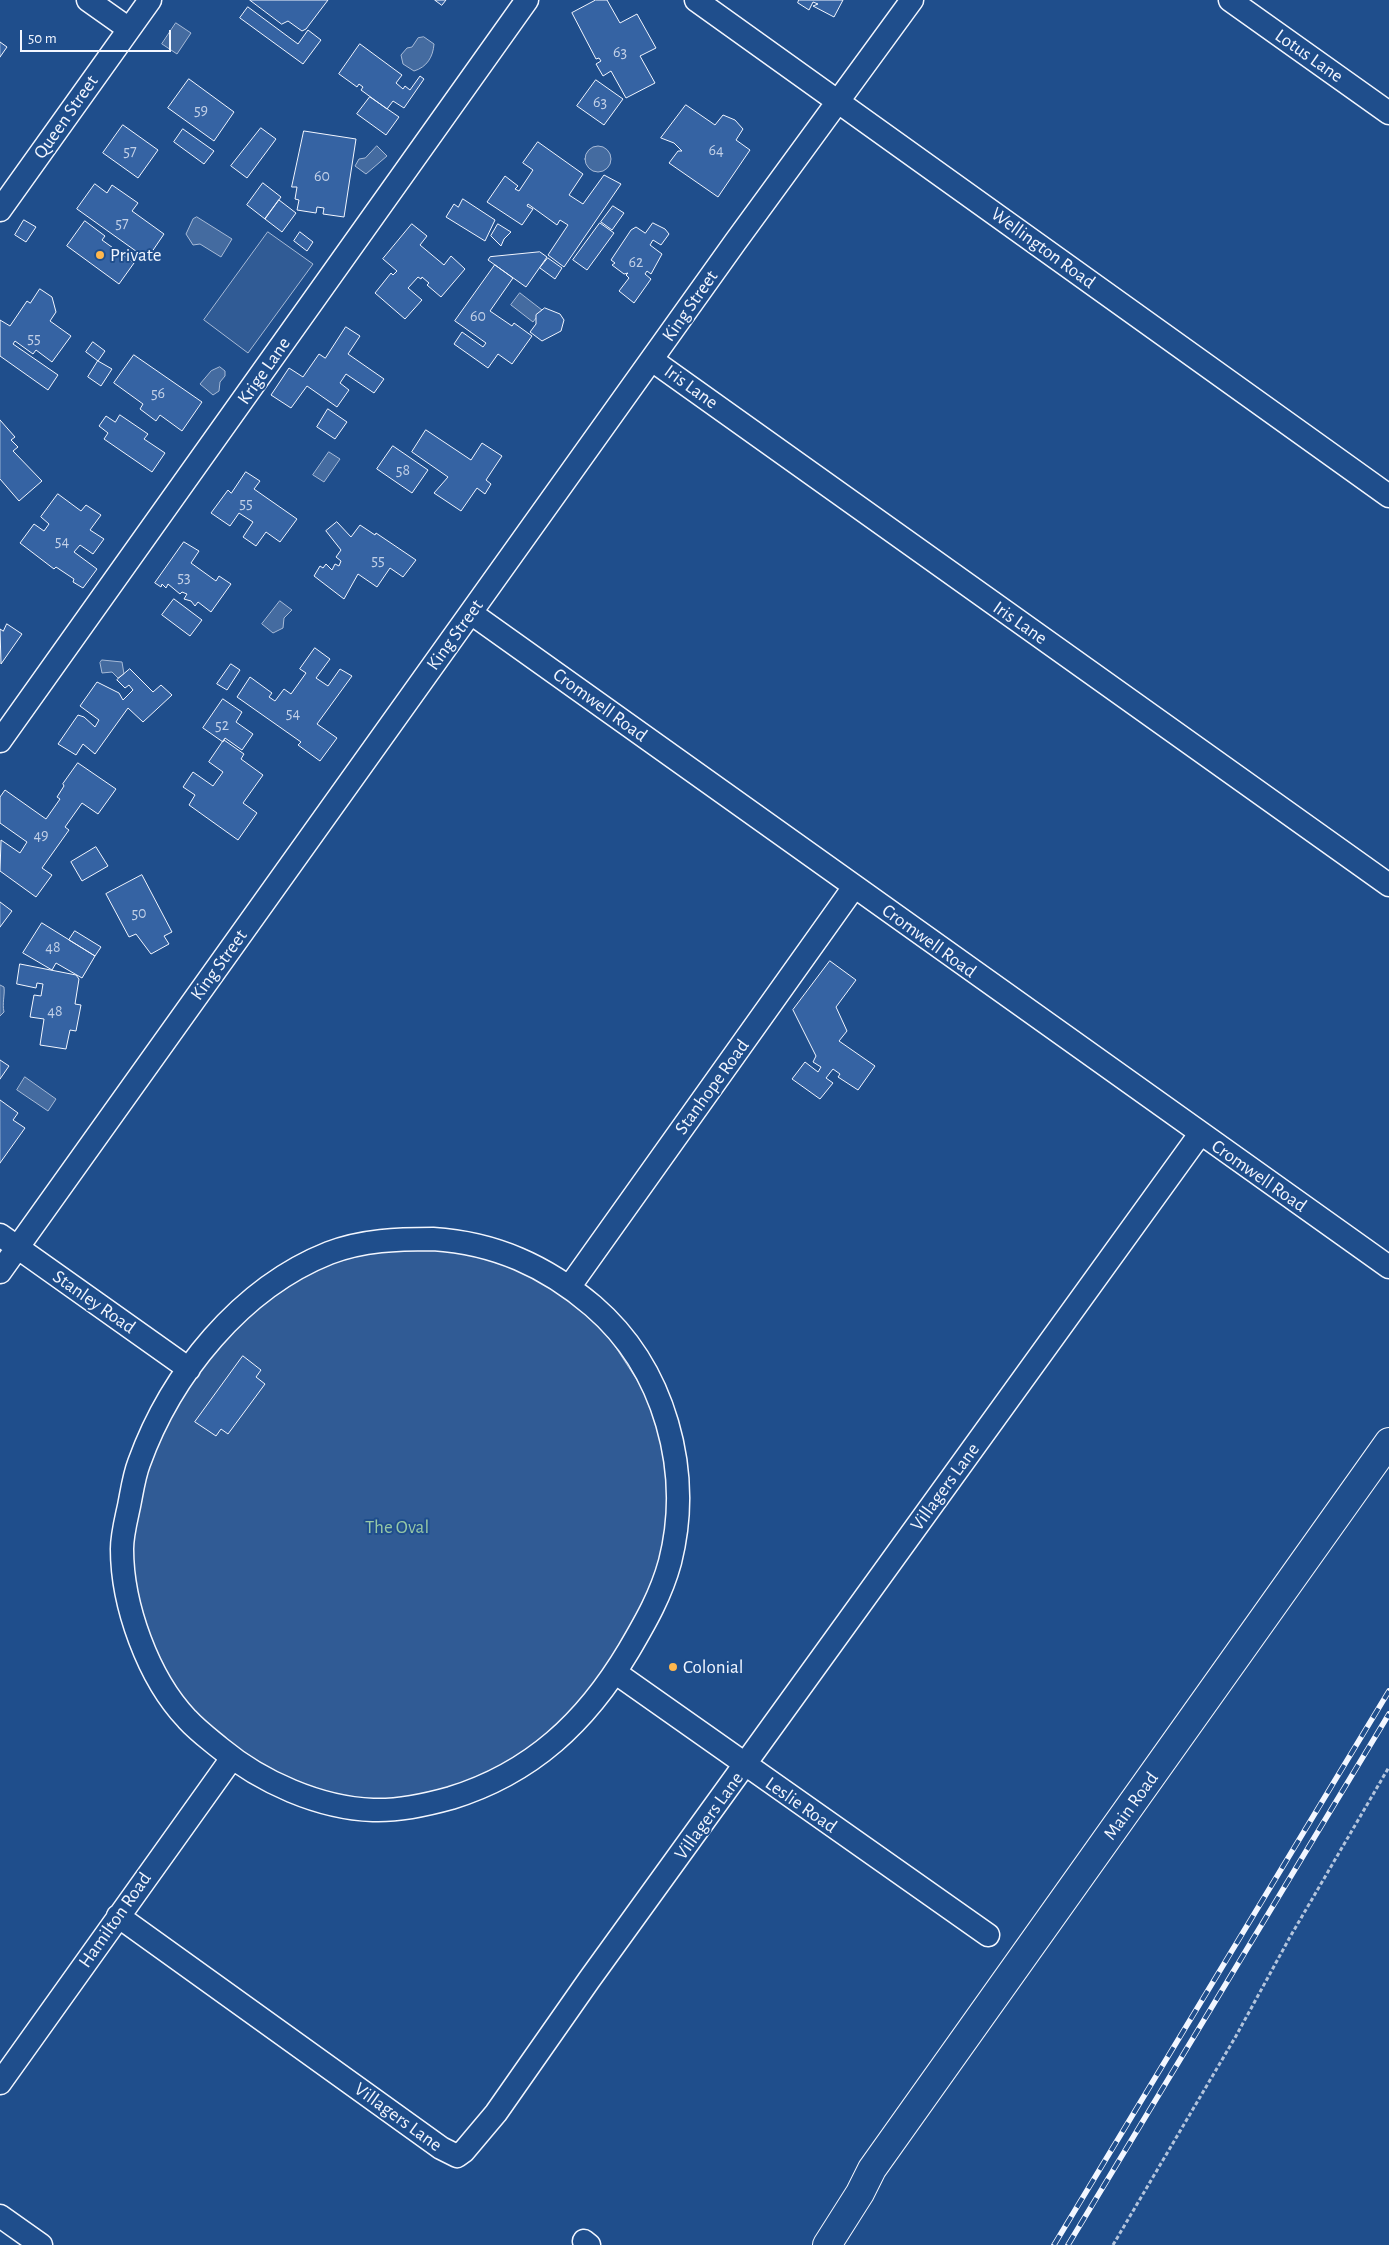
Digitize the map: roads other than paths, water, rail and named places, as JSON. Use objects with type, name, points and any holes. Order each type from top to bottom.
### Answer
[{"type":"main road","name":"Main Road","points":[[827,2245],[860,2194],[872,2169],[1389,1442]]},
{"type":"main road","name":"Main Road","points":[[809,2245],[852,2186],[872,2169]]},
{"type":"street","points":[[88,0],[129,29]]},
{"type":"street","name":"Queen Street","points":[[0,210],[150,0]]},
{"type":"street","name":"Krige Lane","points":[[0,741],[527,0]]},
{"type":"street","name":"Wellington Road","points":[[696,0],[1389,496]]},
{"type":"street","name":"King Street","points":[[0,1272],[9,1241],[471,612],[912,0]]},
{"type":"street","name":"Lotus Lane","points":[[1230,0],[1389,113]]},
{"type":"street","name":"Iris Lane","points":[[652,360],[1389,885]]},
{"type":"street","name":"Cromwell Road","points":[[471,612],[1200,1134],[1389,1267]]},
{"type":"street","name":"Stanhope Road","points":[[570,1286],[854,887]]},
{"type":"street","name":"Villagers Lane","points":[[118,1916],[441,2148],[457,2156],[468,2148],[496,2113],[1200,1134]]},
{"type":"street","points":[[434,1239],[471,1243],[530,1262],[570,1286],[603,1315],[634,1351],[656,1391],[668,1424],[676,1459],[677,1518],[670,1560],[653,1610],[616,1673],[573,1725],[532,1760],[506,1777],[471,1792],[424,1805],[371,1810],[309,1798],[259,1774],[232,1758],[186,1719],[155,1673],[133,1617],[127,1596],[122,1554],[123,1536],[139,1463],[163,1411],[189,1369],[229,1321],[274,1283],[326,1254],[370,1242],[434,1239]]},
{"type":"street","name":"Stanley Road","points":[[9,1241],[189,1369]]},
{"type":"street","name":"Leslie Road","points":[[616,1673],[988,1935]]},
{"type":"street","name":"Hamilton Road","points":[[0,2083],[232,1758]]},
{"type":"street","points":[[0,2216],[41,2245]]},
{"type":"railway","points":[[1054,2245],[1389,1691]]},
{"type":"railway","points":[[1068,2245],[1389,1714]]},
{"type":"place","name":"Private","points":[[100,255]]},
{"type":"place","name":"Colonial","points":[[673,1667]]},
{"type":"park label","name":"The Oval","points":[[397,1527]]}]
